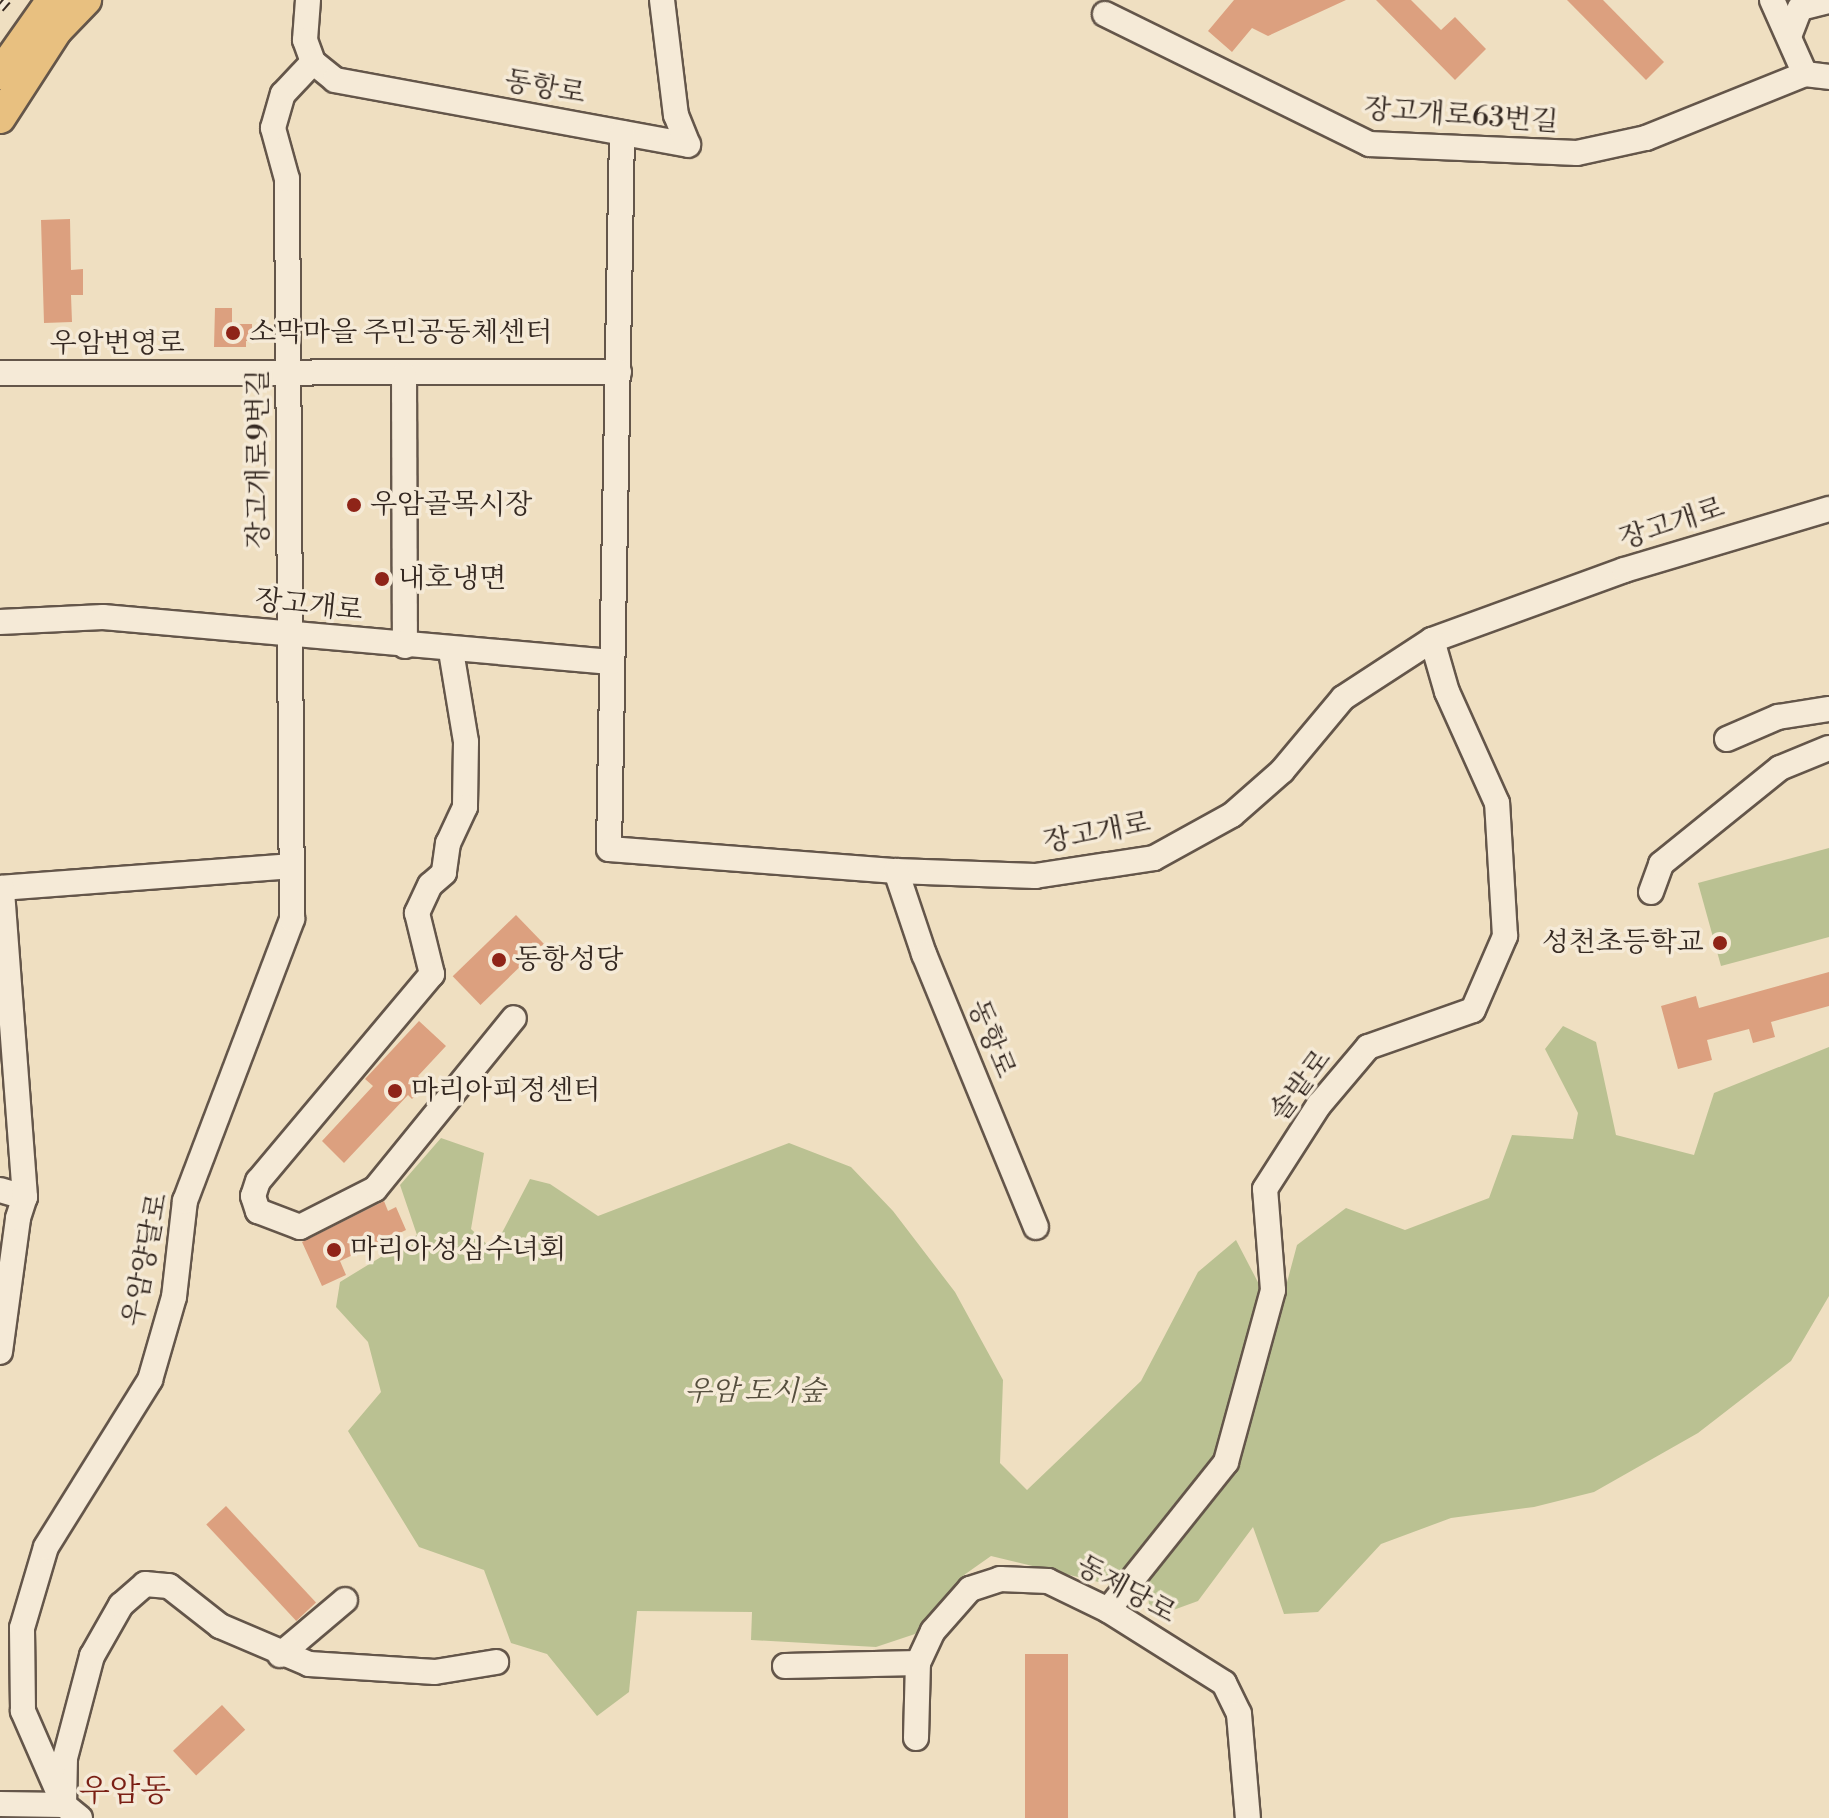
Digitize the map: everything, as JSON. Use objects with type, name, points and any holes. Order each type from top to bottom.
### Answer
[{"type":"main road","points":[[0,74],[52,0]]},
{"type":"main road","points":[[0,118],[57,30],[86,0]]},
{"type":"street","points":[[308,0],[305,40],[313,62]]},
{"type":"street","name":"동항로","points":[[313,62],[335,80],[688,145],[676,115],[662,0]]},
{"type":"street","points":[[1772,0],[1817,75]]},
{"type":"street","points":[[1790,34],[1800,8],[1829,1]]},
{"type":"street","name":"장고개로63번길","points":[[1105,14],[1369,144],[1577,153],[1646,138],[1817,75]]},
{"type":"street","name":"장고개로9번길","points":[[289,633],[287,179],[273,128],[283,94],[313,62]]},
{"type":"street","name":"장고개로","points":[[622,133],[609,849],[896,871],[1035,876],[1154,858],[1232,815],[1282,771],[1343,698],[1432,640],[1624,570],[1829,509]]},
{"type":"street","name":"우암번영로","points":[[0,373],[404,375],[619,372]]},
{"type":"street","points":[[404,375],[405,646]]},
{"type":"street","name":"장고개로","points":[[0,622],[103,617],[451,651],[611,662]]},
{"type":"street","name":"우암양달로","points":[[72,1812],[23,1711],[22,1628],[46,1547],[150,1380],[174,1297],[185,1201],[292,919],[289,633]]},
{"type":"street","name":"솔밭로","points":[[1108,1610],[1226,1462],[1273,1290],[1265,1189],[1319,1105],[1368,1047],[1473,1010],[1505,936],[1497,803],[1447,692],[1432,640]]},
{"type":"street","points":[[451,651],[466,742],[465,807],[448,843],[448,864],[417,913],[433,965],[428,984],[258,1181],[253,1196],[258,1211],[300,1227],[375,1189],[514,1018]]},
{"type":"street","points":[[1727,739],[1778,717],[1829,709]]},
{"type":"street","points":[[1651,892],[1661,864],[1780,768],[1829,748]]},
{"type":"street","points":[[0,1352],[2,1316],[25,1197],[1,888],[291,866]]},
{"type":"street","name":"동항로","points":[[896,871],[924,954],[1036,1227]]},
{"type":"street","points":[[0,1190],[25,1197]]},
{"type":"street","name":"동제당로","points":[[916,1738],[918,1663],[933,1631],[970,1589],[1000,1579],[1048,1581],[1108,1610],[1224,1683],[1239,1714],[1248,1818]]},
{"type":"street","points":[[0,1804],[72,1812],[65,1758],[92,1656],[121,1605],[145,1584],[169,1586],[220,1626],[280,1655],[309,1664],[435,1672],[496,1662]]},
{"type":"street","points":[[280,1655],[345,1600]]},
{"type":"street","points":[[785,1666],[918,1663]]},
{"type":"green space","points":[[1829,848],[1829,937],[1721,966],[1698,883]]},
{"type":"green space","points":[[1563,1026],[1596,1042],[1616,1135],[1694,1155],[1714,1093],[1829,1047],[1829,1296],[1791,1361],[1698,1433],[1594,1492],[1534,1507],[1451,1518],[1381,1544],[1318,1612],[1284,1614],[1253,1527],[1198,1601],[1165,1613],[1149,1606],[1147,1581],[1239,1462],[1297,1245],[1346,1208],[1405,1230],[1489,1198],[1512,1135],[1573,1139],[1578,1113],[1545,1049]]},
{"type":"green space","name":"우암 도시숲","points":[[441,1138],[484,1153],[471,1229],[493,1250],[530,1179],[550,1184],[598,1216],[789,1143],[851,1167],[893,1211],[955,1292],[1003,1380],[1000,1463],[1027,1490],[1141,1381],[1198,1272],[1236,1240],[1262,1290],[1212,1460],[1115,1586],[991,1556],[964,1575],[915,1634],[876,1647],[751,1640],[752,1612],[637,1611],[629,1692],[597,1716],[547,1654],[511,1643],[484,1570],[419,1547],[348,1431],[381,1392],[368,1342],[336,1307],[340,1282],[417,1235],[400,1185]]},
{"type":"building","points":[[1234,0],[1346,0],[1268,36],[1252,28],[1232,52],[1208,31]]},
{"type":"building","points":[[1376,0],[1411,0],[1441,30],[1455,17],[1486,49],[1455,80]]},
{"type":"building","points":[[1567,0],[1603,0],[1664,62],[1646,80]]},
{"type":"building","points":[[70,219],[71,270],[83,269],[83,295],[71,295],[72,322],[44,323],[41,220]]},
{"type":"building","name":"소막마을 주민공동체센터","points":[[215,308],[232,308],[232,324],[252,324],[252,341],[246,341],[246,347],[214,347]]},
{"type":"building","name":"동항성당","points":[[516,915],[544,944],[480,1005],[453,976]]},
{"type":"building","points":[[1829,972],[1829,1006],[1771,1022],[1775,1037],[1753,1043],[1749,1029],[1707,1040],[1712,1060],[1678,1069],[1661,1006],[1696,996],[1699,1008]]},
{"type":"building","name":"마리아피정센터","points":[[419,1021],[446,1046],[418,1076],[426,1084],[412,1099],[408,1095],[344,1163],[322,1141],[373,1086],[365,1079]]},
{"type":"building","name":"마리아성심수녀회","points":[[384,1201],[388,1211],[396,1207],[406,1230],[340,1261],[346,1275],[322,1286],[302,1242]]},
{"type":"building","points":[[226,1506],[316,1603],[296,1621],[206,1524]]},
{"type":"building","points":[[1025,1654],[1068,1654],[1068,1818],[1025,1818]]},
{"type":"building","points":[[222,1705],[245,1730],[196,1776],[173,1751]]},
{"type":"railway","points":[[0,8],[7,0]]},
{"type":"place","name":"소막마을 주민공동체센터","points":[[233,333]]},
{"type":"place","name":"우암골목시장","points":[[354,505]]},
{"type":"place","name":"내호냉면","points":[[382,579]]},
{"type":"place","name":"성천초등학교","points":[[1720,943]]},
{"type":"place","name":"동항성당","points":[[499,960]]},
{"type":"place","name":"마리아피정센터","points":[[395,1091]]},
{"type":"place","name":"마리아성심수녀회","points":[[334,1250]]},
{"type":"district","name":"우암동","points":[[125,1791]]}]
